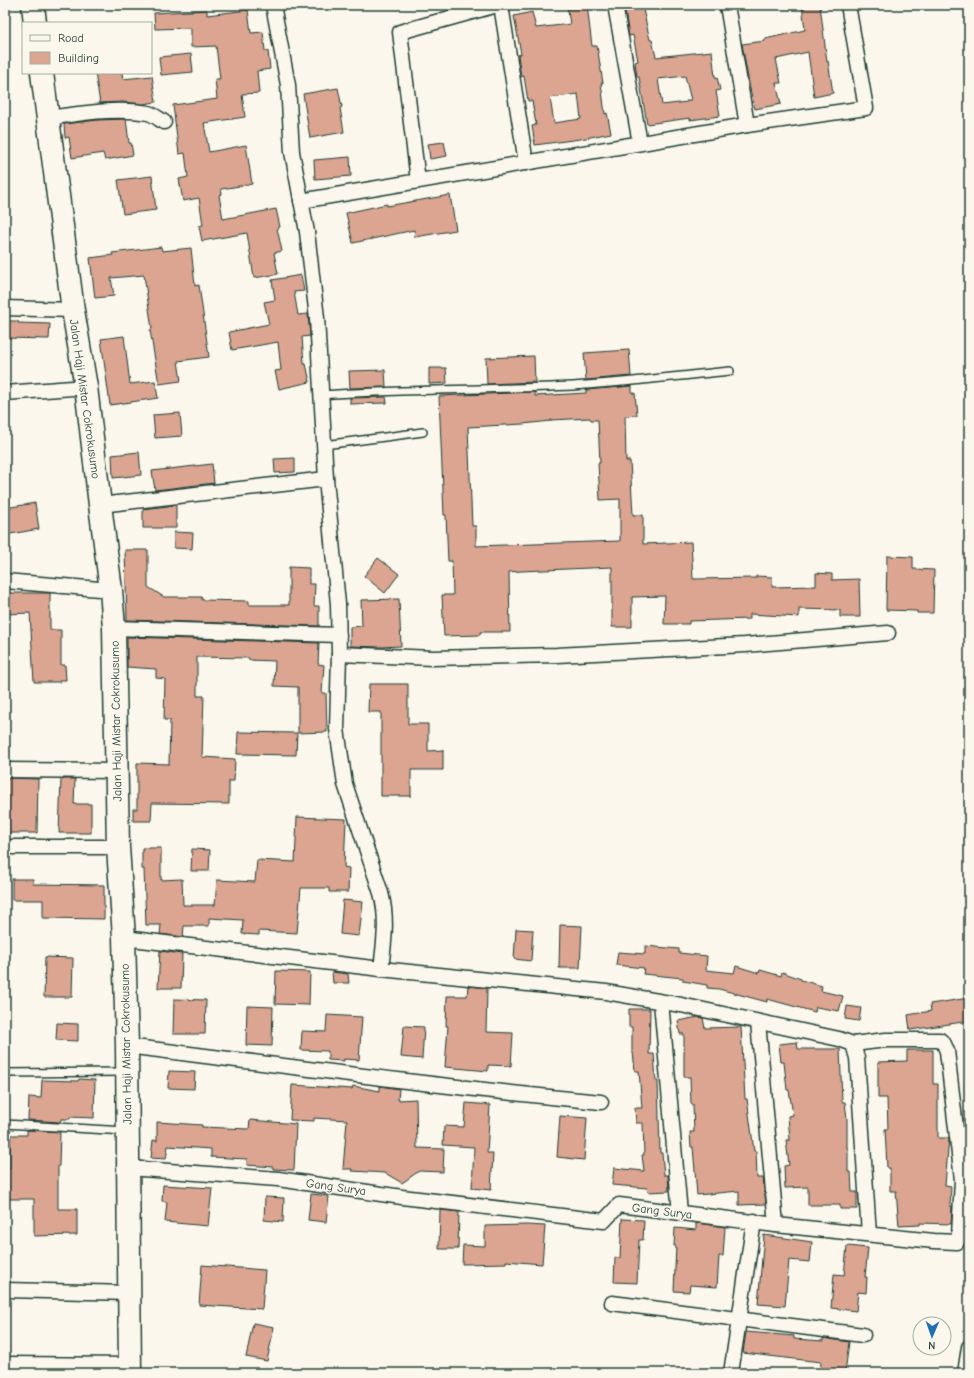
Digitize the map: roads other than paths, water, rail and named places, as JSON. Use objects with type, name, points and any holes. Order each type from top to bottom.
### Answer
[{"type":"main road","points":[[33,5],[35,22]]},
{"type":"main road","name":"Jalan Haji Mistar Cokrokusumo","points":[[42,74],[73,310],[86,387],[111,590],[114,628],[118,847],[124,938],[127,1046],[130,1369]]},
{"type":"street","points":[[273,5],[288,85],[292,152],[307,232],[317,318],[326,479],[338,604],[339,654],[337,729],[345,784],[382,893],[385,908],[386,919],[382,969]]},
{"type":"street","points":[[418,181],[400,32],[497,5]]},
{"type":"street","points":[[501,5],[526,163]]},
{"type":"street","points":[[615,5],[640,143]]},
{"type":"street","points":[[727,5],[747,125]]},
{"type":"street","points":[[301,201],[747,125],[866,108],[848,5]]},
{"type":"street","points":[[47,118],[129,111],[149,114],[164,122]]},
{"type":"street","points":[[5,308],[73,310]]},
{"type":"street","points":[[5,392],[86,387]]},
{"type":"street","points":[[100,505],[326,479]]},
{"type":"street","points":[[5,581],[111,590]]},
{"type":"street","points":[[114,628],[339,635]]},
{"type":"street","points":[[339,654],[433,658],[557,655],[745,645],[888,633]]},
{"type":"street","points":[[5,770],[116,771]]},
{"type":"street","points":[[5,847],[118,847]]},
{"type":"street","points":[[124,938],[382,969],[606,992],[839,1039],[853,1044],[857,1058],[869,1234]]},
{"type":"street","points":[[661,1002],[680,1213]]},
{"type":"street","points":[[758,1022],[776,1224]]},
{"type":"street","name":"Gang Surya","points":[[853,1044],[886,1040],[903,1041],[922,1039],[940,1040],[944,1044],[947,1051],[962,1180],[959,1235],[963,1243]]},
{"type":"street","points":[[127,1046],[345,1074],[600,1102]]},
{"type":"street","name":"Gang Surya","points":[[128,1168],[278,1179],[409,1198],[604,1221],[619,1206],[963,1243]]},
{"type":"street","points":[[732,1373],[754,1221]]},
{"type":"street","points":[[5,1290],[130,1293]]},
{"type":"street","points":[[612,1303],[863,1335]]},
{"type":"street","points":[[967,1366],[969,1347]]},
{"type":"street","points":[[5,1364],[130,1369]]},
{"type":"lane","points":[[321,395],[367,392],[455,391],[574,386],[730,371]]},
{"type":"lane","points":[[324,445],[423,432]]},
{"type":"lane","points":[[5,1073],[127,1072]]},
{"type":"lane","points":[[5,1124],[128,1131]]}]
